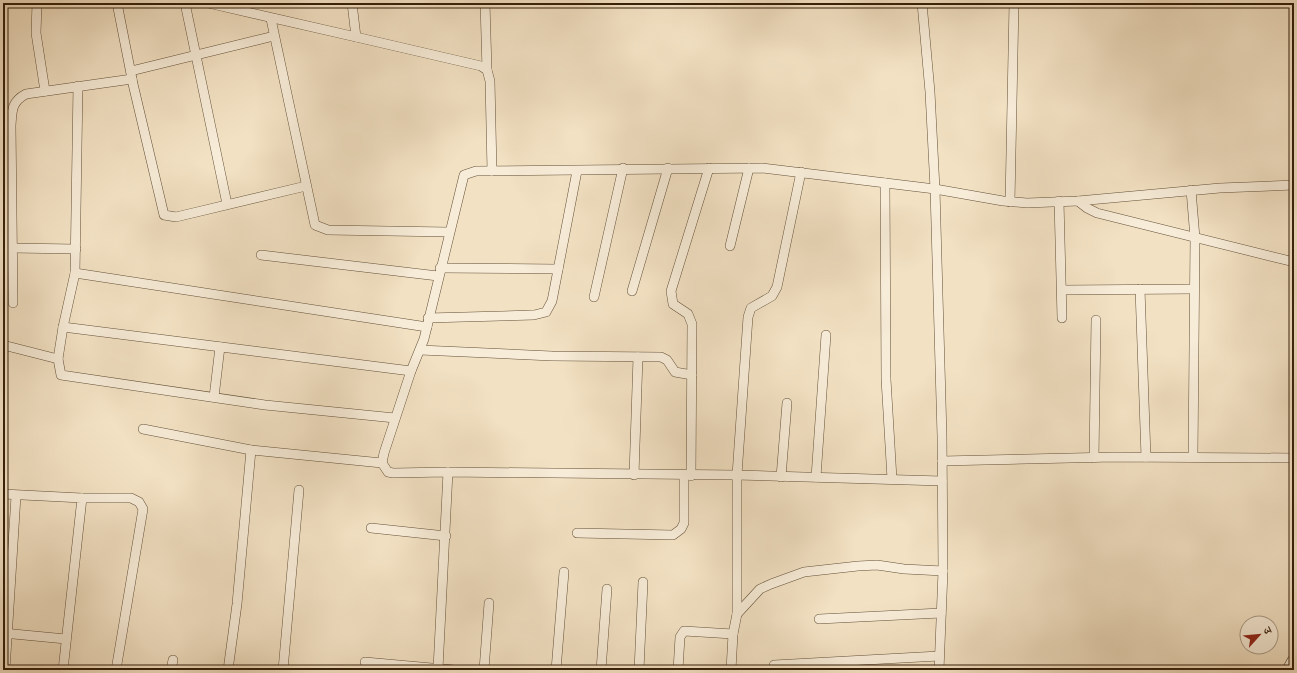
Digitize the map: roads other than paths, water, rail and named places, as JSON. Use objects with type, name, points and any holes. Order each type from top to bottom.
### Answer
[{"type":"street","points":[[37,3],[36,32],[45,91]]},
{"type":"street","points":[[117,3],[131,75],[164,215],[176,218],[227,204],[306,186]]},
{"type":"street","points":[[185,3],[227,204]]},
{"type":"street","points":[[208,3],[271,19],[481,66],[487,70]]},
{"type":"street","points":[[352,3],[356,37]]},
{"type":"street","points":[[485,3],[487,70],[490,81],[492,171]]},
{"type":"street","points":[[922,3],[930,92],[935,189],[942,462],[943,571],[938,670]]},
{"type":"street","points":[[1010,202],[1014,3]]},
{"type":"street","points":[[271,19],[313,221],[318,227],[328,230],[449,232]]},
{"type":"street","points":[[13,304],[11,126],[12,105],[17,98],[26,94],[78,86],[131,75],[274,36]]},
{"type":"street","points":[[78,86],[75,273],[63,327],[58,359],[61,375],[265,405],[395,418]]},
{"type":"street","points":[[594,297],[623,168]]},
{"type":"street","points":[[942,481],[737,475],[688,476],[388,472],[382,463],[395,418],[411,371],[420,350],[464,175],[470,172],[492,171],[577,171],[623,168],[749,168],[801,172],[935,189],[1010,202],[1027,203],[1078,201],[1191,190],[1294,184]]},
{"type":"street","points":[[632,291],[668,168]]},
{"type":"street","points":[[577,532],[672,535],[681,529],[684,523],[688,476],[692,375],[691,320],[688,314],[673,304],[671,291],[709,168]]},
{"type":"street","points":[[730,246],[749,168]]},
{"type":"street","points":[[75,273],[427,323],[542,314],[550,308],[577,171]]},
{"type":"street","points":[[730,670],[733,634],[737,614],[737,475],[750,312],[756,305],[772,296],[777,287],[801,172]]},
{"type":"street","points":[[885,183],[886,378],[892,479]]},
{"type":"street","points":[[1191,190],[1195,238],[1193,457]]},
{"type":"street","points":[[1059,201],[1062,318]]},
{"type":"street","points":[[1078,201],[1090,211],[1294,262]]},
{"type":"street","points":[[12,248],[76,249]]},
{"type":"street","points":[[261,255],[439,272],[558,268]]},
{"type":"street","points":[[1140,289],[1146,458]]},
{"type":"street","points":[[1062,290],[1194,289]]},
{"type":"street","points":[[1094,458],[1096,320]]},
{"type":"street","points":[[63,327],[411,371]]},
{"type":"street","points":[[816,478],[826,335]]},
{"type":"street","points":[[3,345],[58,359]]},
{"type":"street","points":[[214,397],[220,347]]},
{"type":"street","points":[[420,350],[665,358],[676,372],[692,375]]},
{"type":"street","points":[[634,475],[638,358]]},
{"type":"street","points":[[781,477],[787,403]]},
{"type":"street","points":[[143,429],[251,450],[382,463]]},
{"type":"street","points":[[228,670],[237,604],[251,450]]},
{"type":"street","points":[[942,462],[1094,458],[1294,458]]},
{"type":"street","points":[[438,668],[446,536],[448,472]]},
{"type":"street","points":[[283,670],[299,490]]},
{"type":"street","points":[[3,494],[16,496],[131,498],[139,502],[142,509],[116,670]]},
{"type":"street","points":[[5,670],[5,634],[16,496]]},
{"type":"street","points":[[63,670],[82,498]]},
{"type":"street","points":[[371,528],[446,536]]},
{"type":"street","points":[[737,614],[760,589],[804,572],[869,565],[943,571]]},
{"type":"street","points":[[556,670],[564,572]]},
{"type":"street","points":[[640,670],[643,582]]},
{"type":"street","points":[[601,670],[607,590]]},
{"type":"street","points":[[484,670],[488,603]]},
{"type":"street","points":[[820,619],[941,613]]},
{"type":"street","points":[[678,670],[680,636],[684,631],[733,634]]},
{"type":"street","points":[[5,634],[66,639]]},
{"type":"street","points":[[774,665],[939,656]]},
{"type":"street","points":[[171,670],[173,660]]},
{"type":"street","points":[[365,662],[454,670]]}]
